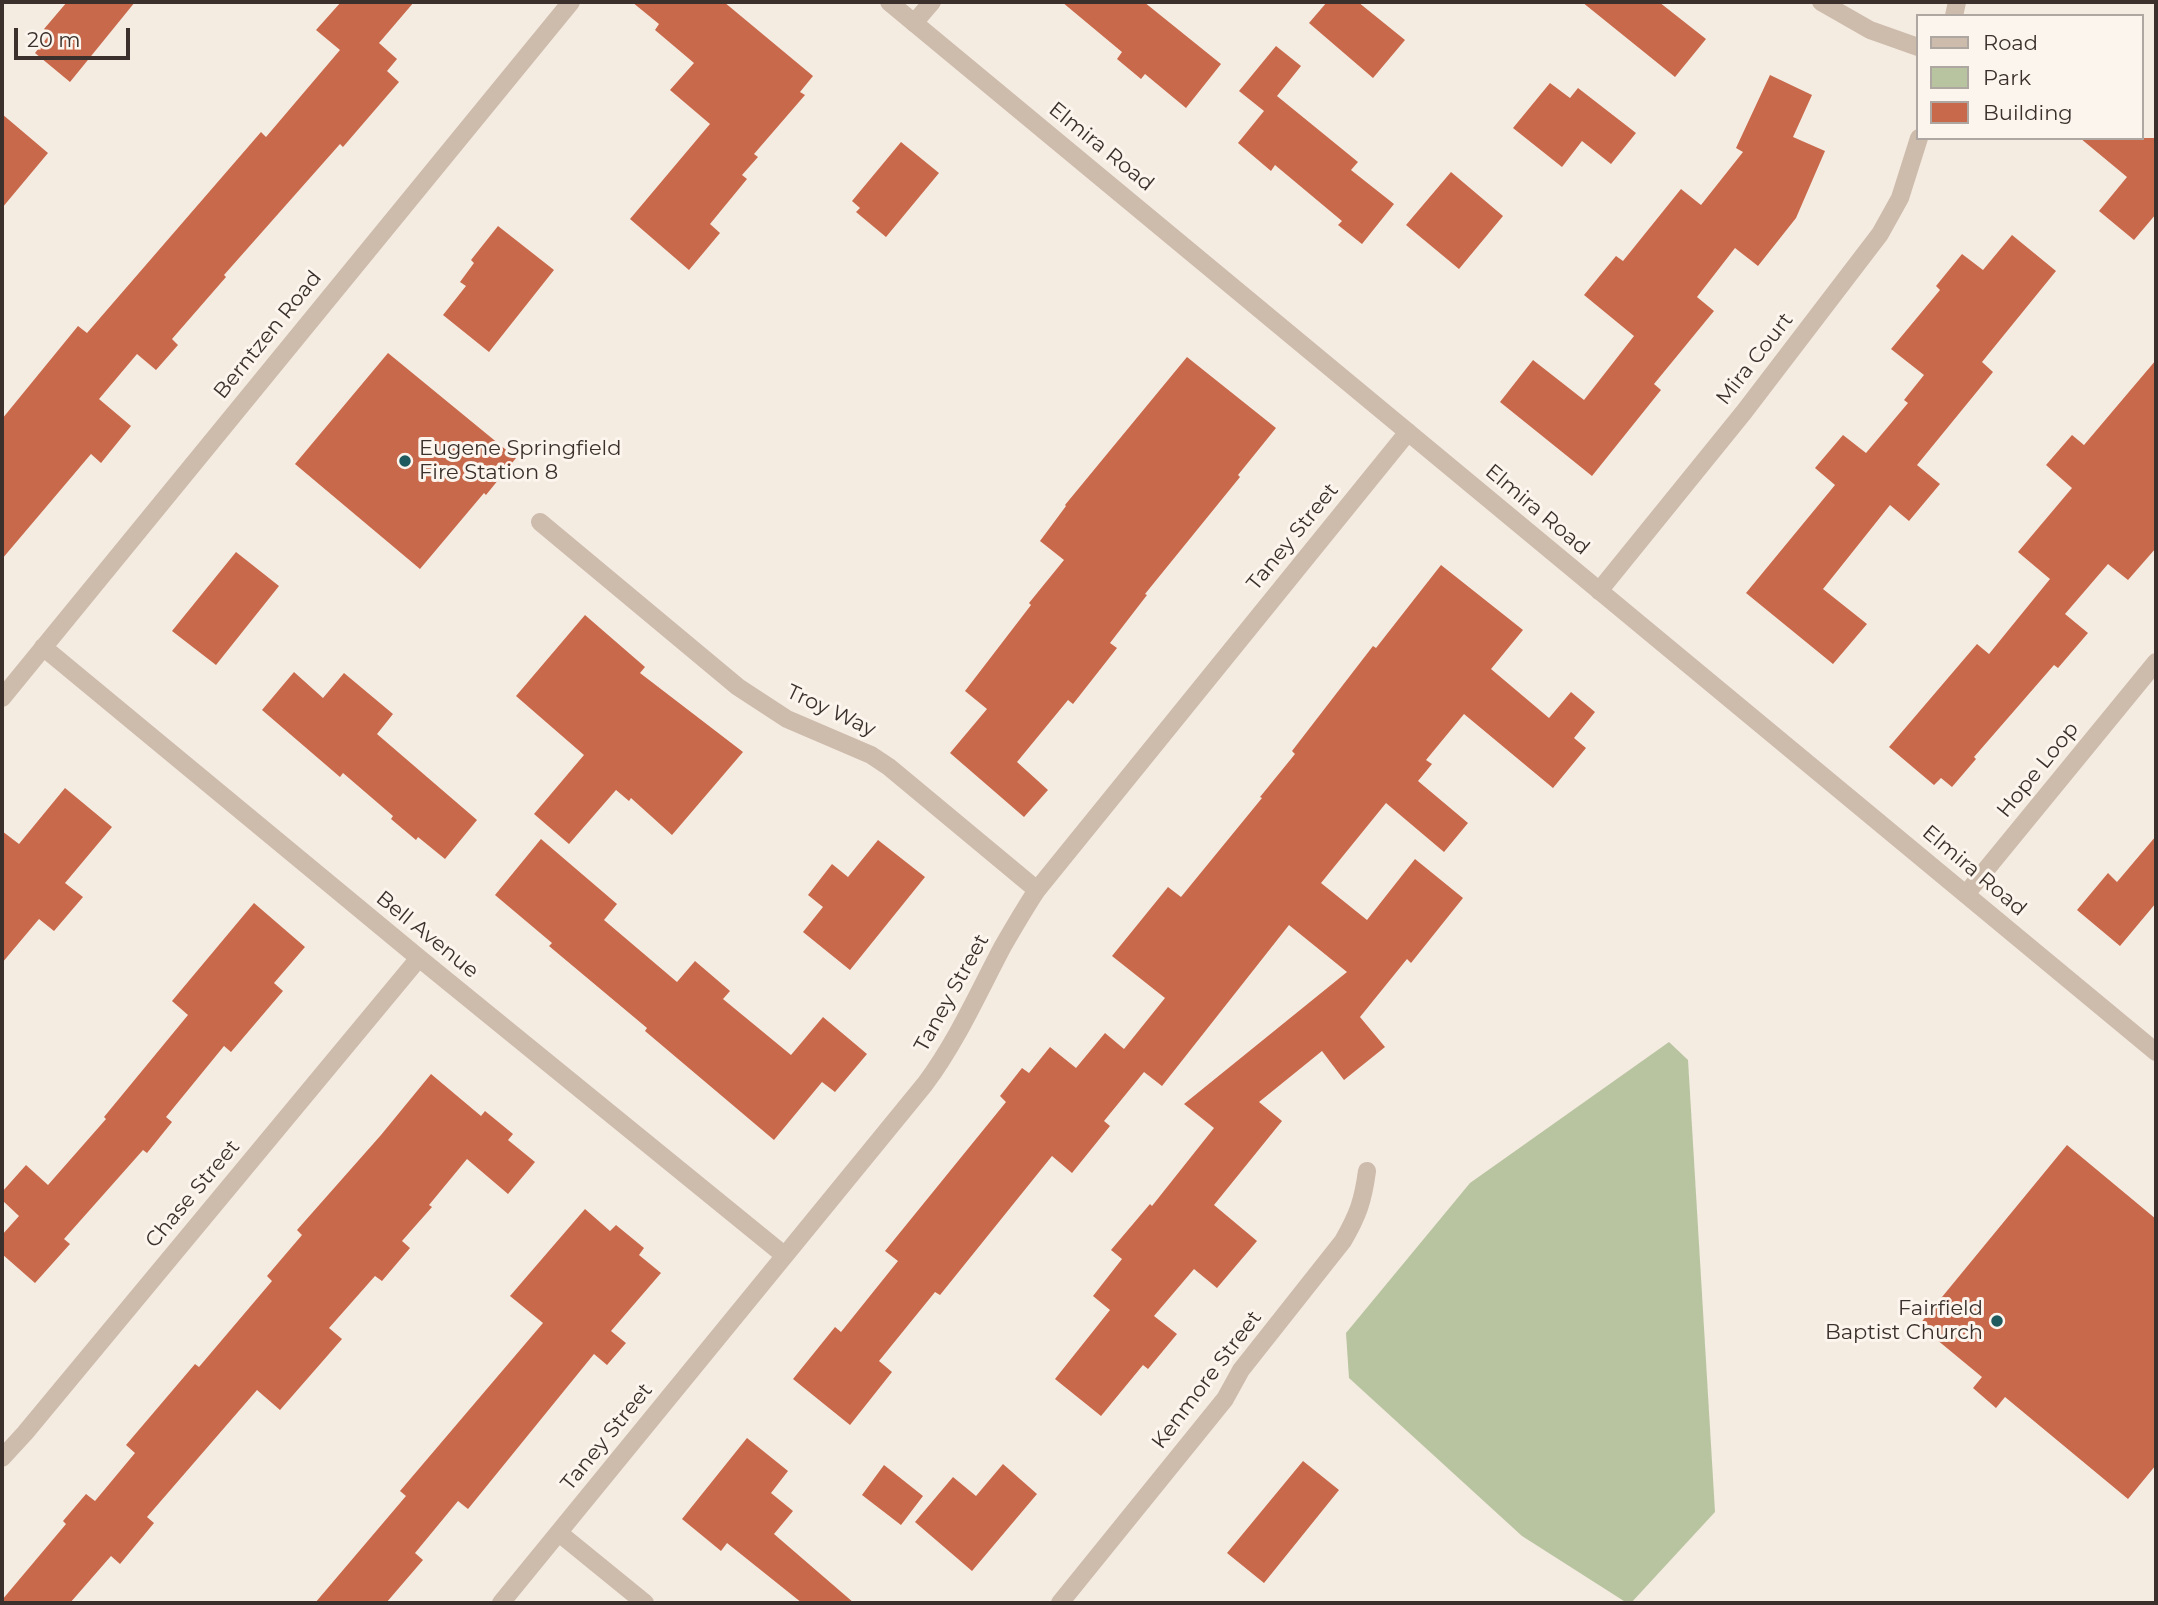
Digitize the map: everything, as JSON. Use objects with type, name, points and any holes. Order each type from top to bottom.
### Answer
[{"type":"street","name":"Berntzen Road","points":[[2,698],[571,2]]},
{"type":"street","name":"Elmira Road","points":[[889,2],[2156,1052]]},
{"type":"street","points":[[914,23],[932,2]]},
{"type":"street","points":[[1821,2],[1870,30],[1916,46]]},
{"type":"street","name":"Mira Court","points":[[1599,591],[1744,412],[1880,234],[1900,198],[1918,140]]},
{"type":"street","name":"Taney Street","points":[[501,1603],[925,1084],[962,1029],[1004,946],[1037,890],[1408,432]]},
{"type":"street","name":"Troy Way","points":[[540,522],[738,687],[787,719],[871,755],[889,766],[1037,890]]},
{"type":"street","name":"Bell Avenue","points":[[43,647],[783,1255]]},
{"type":"street","name":"Hope Loop","points":[[1966,894],[2153,674]]},
{"type":"street","name":"Chase Street","points":[[2,1458],[419,958]]},
{"type":"street","name":"Kenmore Street","points":[[1060,1603],[1225,1399],[1241,1370],[1343,1241],[1356,1220],[1363,1199],[1367,1171]]},
{"type":"street","points":[[559,1533],[645,1603]]},
{"type":"green space","points":[[1669,1042],[1688,1060],[1715,1512],[1631,1603],[1627,1603],[1522,1536],[1349,1378],[1346,1333],[1470,1183]]},
{"type":"building","points":[[67,2],[135,2],[70,82],[35,53],[50,34],[44,29]]},
{"type":"building","points":[[341,2],[414,2],[379,43],[397,59],[387,71],[399,82],[343,147],[340,144],[224,275],[226,277],[172,339],[178,345],[156,370],[137,354],[99,399],[131,426],[101,463],[91,454],[2,559],[2,419],[78,326],[87,333],[261,132],[266,137],[340,50],[316,30]]},
{"type":"building","points":[[632,2],[724,2],[813,76],[800,92],[805,95],[754,154],[758,157],[742,175],[747,179],[710,224],[720,233],[689,270],[630,219],[710,124],[670,90],[694,63],[655,30],[659,24]]},
{"type":"building","points":[[1062,2],[1144,2],[1221,64],[1186,108],[1145,74],[1141,79],[1117,59],[1122,52]]},
{"type":"building","points":[[1327,2],[1358,2],[1405,40],[1373,78],[1309,23]]},
{"type":"building","points":[[1582,2],[1659,2],[1706,39],[1675,77]]},
{"type":"building","points":[[1276,46],[1301,66],[1277,96],[1358,162],[1351,170],[1394,204],[1362,244],[1338,225],[1342,221],[1275,165],[1271,171],[1238,143],[1264,111],[1239,91]]},
{"type":"building","points":[[1770,75],[1812,95],[1793,137],[1825,151],[1796,218],[1758,266],[1735,248],[1697,297],[1714,311],[1654,384],[1661,390],[1592,476],[1500,402],[1533,360],[1584,400],[1634,336],[1584,295],[1616,256],[1623,261],[1681,189],[1701,205],[1743,152],[1736,148]]},
{"type":"building","points":[[1550,83],[1570,98],[1578,88],[1636,133],[1611,164],[1582,141],[1562,167],[1513,128]]},
{"type":"building","points":[[2,114],[48,153],[2,208]]},
{"type":"building","points":[[2156,138],[2156,214],[2134,240],[2099,211],[2127,177],[2082,140]]},
{"type":"building","points":[[901,142],[939,173],[886,237],[856,212],[860,208],[852,201]]},
{"type":"building","points":[[1451,172],[1503,216],[1459,269],[1406,225]]},
{"type":"building","points":[[498,226],[554,270],[489,352],[443,315],[466,286],[460,282],[474,263],[471,260]]},
{"type":"building","points":[[2012,235],[2056,271],[1982,362],[1993,372],[1917,465],[1940,484],[1909,521],[1890,505],[1823,589],[1867,624],[1833,664],[1746,593],[1835,485],[1815,468],[1843,435],[1866,453],[1908,403],[1904,400],[1924,375],[1891,349],[1940,290],[1936,286],[1962,254],[1983,270]]},
{"type":"building","name":"Eugene Springfield Fire Station 8","points":[[388,353],[516,458],[420,569],[295,464]]},
{"type":"building","points":[[1187,357],[1276,428],[1145,594],[1147,595],[1110,643],[1117,648],[1073,704],[1068,700],[1017,762],[1048,790],[1024,817],[950,753],[987,709],[965,691],[1064,560],[1040,541],[1065,505]]},
{"type":"building","points":[[2156,360],[2156,548],[2128,580],[2108,564],[2065,614],[2088,633],[2058,668],[2054,665],[1974,757],[1976,759],[1952,787],[1941,778],[1934,785],[1889,747],[1977,644],[1989,654],[2050,579],[2018,552],[2072,488],[2046,465],[2072,435],[2084,445]]},
{"type":"building","points":[[236,552],[279,586],[216,665],[172,631]]},
{"type":"building","points":[[1441,565],[1523,630],[1491,669],[1549,718],[1571,692],[1595,712],[1574,738],[1586,748],[1553,788],[1464,714],[1426,760],[1432,764],[1418,781],[1468,823],[1444,852],[1386,803],[1321,883],[1367,920],[1415,859],[1463,898],[1411,963],[1407,959],[1360,1017],[1385,1047],[1344,1080],[1322,1051],[1259,1102],[1282,1121],[1214,1205],[1257,1241],[1217,1288],[1194,1269],[1154,1316],[1177,1334],[1148,1369],[1143,1365],[1101,1416],[1055,1379],[1110,1310],[1093,1296],[1122,1259],[1111,1250],[1150,1204],[1152,1206],[1214,1128],[1184,1104],[1347,972],[1289,925],[1162,1086],[1144,1072],[1104,1121],[1110,1126],[1072,1173],[1052,1156],[940,1295],[935,1292],[879,1361],[892,1372],[850,1425],[793,1379],[835,1327],[841,1332],[898,1261],[885,1251],[1006,1102],[1000,1096],[1022,1068],[1029,1073],[1050,1047],[1076,1068],[1105,1033],[1124,1049],[1165,998],[1112,956],[1168,887],[1181,897],[1262,798],[1260,797],[1295,754],[1292,751],[1373,646],[1376,648]]},
{"type":"building","points":[[585,615],[645,667],[640,673],[743,752],[672,835],[631,798],[629,801],[616,790],[569,844],[534,814],[584,755],[516,696]]},
{"type":"building","points":[[294,672],[323,698],[344,673],[393,714],[377,734],[477,820],[445,859],[418,837],[416,840],[391,819],[393,816],[343,773],[340,777],[262,710]]},
{"type":"building","points":[[65,788],[112,827],[65,883],[83,897],[54,931],[39,919],[2,963],[2,831],[19,844]]},
{"type":"building","points":[[2156,836],[2156,903],[2120,946],[2077,910],[2108,873],[2117,882]]},
{"type":"building","points":[[541,839],[617,904],[604,920],[677,982],[695,961],[730,991],[723,999],[791,1055],[823,1017],[867,1054],[835,1092],[822,1082],[774,1140],[645,1031],[647,1028],[549,946],[552,943],[495,895]]},
{"type":"building","points":[[878,840],[925,877],[850,970],[803,932],[823,907],[808,895],[832,864],[848,877]]},
{"type":"building","points":[[254,903],[305,947],[274,983],[283,991],[231,1052],[224,1046],[166,1117],[172,1122],[147,1153],[143,1150],[64,1239],[70,1244],[35,1283],[2,1254],[2,1235],[19,1216],[2,1200],[2,1192],[26,1165],[48,1185],[106,1119],[104,1117],[188,1015],[172,1001]]},
{"type":"building","points":[[431,1074],[481,1116],[485,1111],[513,1134],[508,1140],[535,1162],[508,1194],[467,1159],[429,1205],[432,1207],[402,1241],[410,1248],[382,1281],[375,1276],[329,1328],[342,1339],[280,1410],[257,1390],[147,1517],[154,1523],[120,1564],[111,1556],[70,1603],[2,1603],[66,1524],[63,1521],[86,1494],[95,1501],[135,1453],[126,1445],[195,1364],[199,1367],[272,1281],[267,1276],[302,1235],[297,1230]]},
{"type":"building","name":"Fairfield Baptist Church","points":[[2067,1145],[2156,1219],[2156,1465],[2128,1499],[2005,1397],[1996,1408],[1973,1388],[1982,1377],[1919,1325]]},
{"type":"building","points":[[585,1209],[610,1231],[616,1225],[644,1248],[639,1255],[661,1273],[611,1331],[626,1343],[607,1365],[594,1354],[468,1509],[458,1501],[415,1553],[423,1560],[386,1603],[315,1603],[406,1496],[400,1491],[543,1323],[510,1296]]},
{"type":"building","points":[[747,1438],[788,1471],[771,1493],[793,1511],[774,1534],[854,1603],[802,1603],[727,1543],[721,1551],[682,1519]]},
{"type":"building","points":[[1303,1461],[1339,1490],[1264,1583],[1227,1553]]},
{"type":"building","points":[[1003,1464],[1037,1494],[972,1571],[915,1522],[953,1477],[976,1496]]},
{"type":"building","points":[[884,1465],[923,1496],[901,1525],[862,1495]]},
{"type":"place","name":"Eugene Springfield Fire Station 8","points":[[405,461]]},
{"type":"place","name":"Fairfield Baptist Church","points":[[1997,1321]]}]
